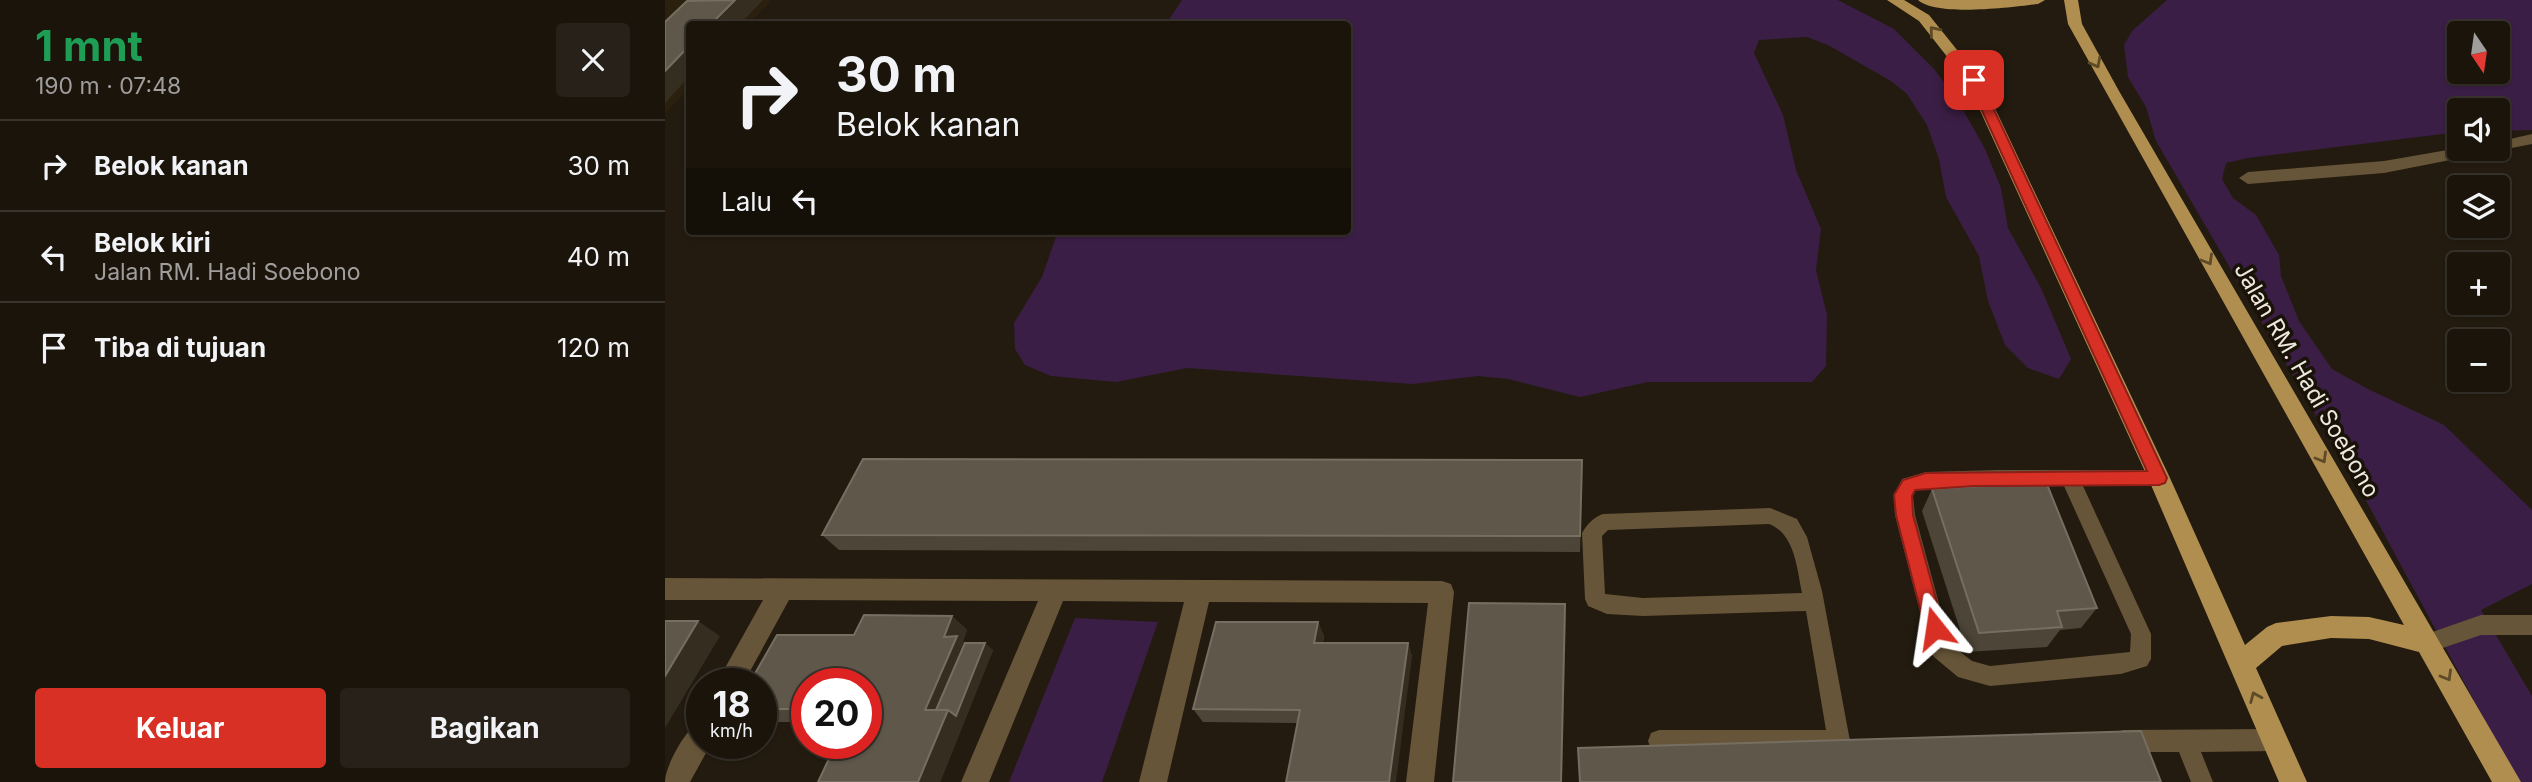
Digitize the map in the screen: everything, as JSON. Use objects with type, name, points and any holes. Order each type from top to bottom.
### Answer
[{"type":"main road","points":[[1893,0],[1924,18],[1974,80],[2159,478],[2293,782]]},
{"type":"main road","points":[[1925,0],[1974,6],[2038,0]]},
{"type":"main road","name":"Jalan RM. Hadi Soebono","points":[[2071,0],[2075,24],[2111,91],[2507,782]]},
{"type":"main road","points":[[2241,664],[2276,635],[2307,629],[2369,628],[2428,643]]},
{"type":"street","points":[[2510,144],[2532,139]]},
{"type":"street","points":[[2248,178],[2384,167],[2447,156]]},
{"type":"street","points":[[665,589],[1442,592],[1420,782]]},
{"type":"street","points":[[738,668],[782,590]]},
{"type":"street","points":[[975,782],[1055,591]]},
{"type":"street","points":[[1153,782],[1199,591]]},
{"type":"street","points":[[675,782],[688,759]]},
{"type":"lane","points":[[2070,479],[2141,634],[2140,659],[2121,664],[1990,676],[1966,670],[1941,650],[1905,515],[1903,495],[1909,485],[1926,480],[2159,478]]},
{"type":"lane","points":[[1813,603],[1607,606],[1595,599],[1592,533],[1603,522],[1770,516],[1790,526],[1801,545],[1813,603],[1839,741]]},
{"type":"lane","points":[[2428,643],[2481,625],[2532,625]]},
{"type":"lane","points":[[2103,741],[2274,740]]},
{"type":"lane","points":[[1659,741],[1867,741]]},
{"type":"lane","points":[[2186,741],[2202,782]]},
{"type":"shaded area","points":[[665,0],[772,0],[752,21],[686,21],[686,91],[665,114]]},
{"type":"shaded area","points":[[1182,0],[1838,0],[1894,29],[1934,69],[1957,99],[1985,149],[2001,188],[2008,228],[2041,288],[2071,359],[2059,379],[2028,368],[2005,345],[1988,301],[1979,256],[1946,197],[1939,159],[1927,125],[1907,94],[1891,81],[1828,45],[1807,37],[1759,40],[1754,53],[1783,115],[1796,170],[1821,229],[1816,270],[1827,315],[1826,366],[1812,382],[1648,382],[1580,397],[1508,379],[1478,376],[1413,384],[1187,368],[1116,382],[1051,376],[1025,365],[1015,349],[1014,323],[1042,277],[1057,235],[1351,235],[1351,21],[1168,21]]},
{"type":"shaded area","points":[[2167,0],[2532,0],[2532,130],[2510,131],[2510,98],[2447,98],[2447,133],[2248,158],[2226,163],[2222,179],[2233,198],[2256,215],[2279,255],[2281,276],[2299,321],[2332,369],[2444,425],[2532,510],[2532,584],[2481,610],[2532,696],[2532,782],[2518,782],[2369,506],[2156,141],[2146,107],[2128,77],[2124,45],[2132,31]]},
{"type":"shaded area","points":[[1075,618],[1158,622],[1102,782],[1009,782]]},
{"type":"building","points":[[735,0],[714,21],[686,21],[686,49],[665,71],[665,22],[687,1]]},
{"type":"building","points":[[863,459],[1582,460],[1580,536],[822,535]]},
{"type":"building","points":[[2046,482],[2097,608],[2057,611],[2062,627],[1979,633],[1932,489]]},
{"type":"building","points":[[1469,603],[1565,604],[1561,782],[1453,782]]},
{"type":"building","points":[[864,615],[952,616],[944,637],[957,636],[925,710],[948,710],[918,782],[818,782],[829,759],[882,759],[882,668],[791,668],[791,709],[777,709],[777,668],[758,668],[777,635],[854,635]]},
{"type":"building","points":[[665,621],[698,621],[665,676]]},
{"type":"building","points":[[1216,622],[1318,622],[1314,643],[1408,643],[1389,782],[1286,782],[1300,710],[1193,709]]},
{"type":"building","points":[[965,643],[985,643],[956,716],[948,710],[936,710]]},
{"type":"building","points":[[2141,731],[2161,782],[1580,782],[1578,748]]},
{"type":"route","points":[[1935,628],[1905,515],[1903,495],[1909,485],[1926,480],[2159,478],[1974,80]]}]
